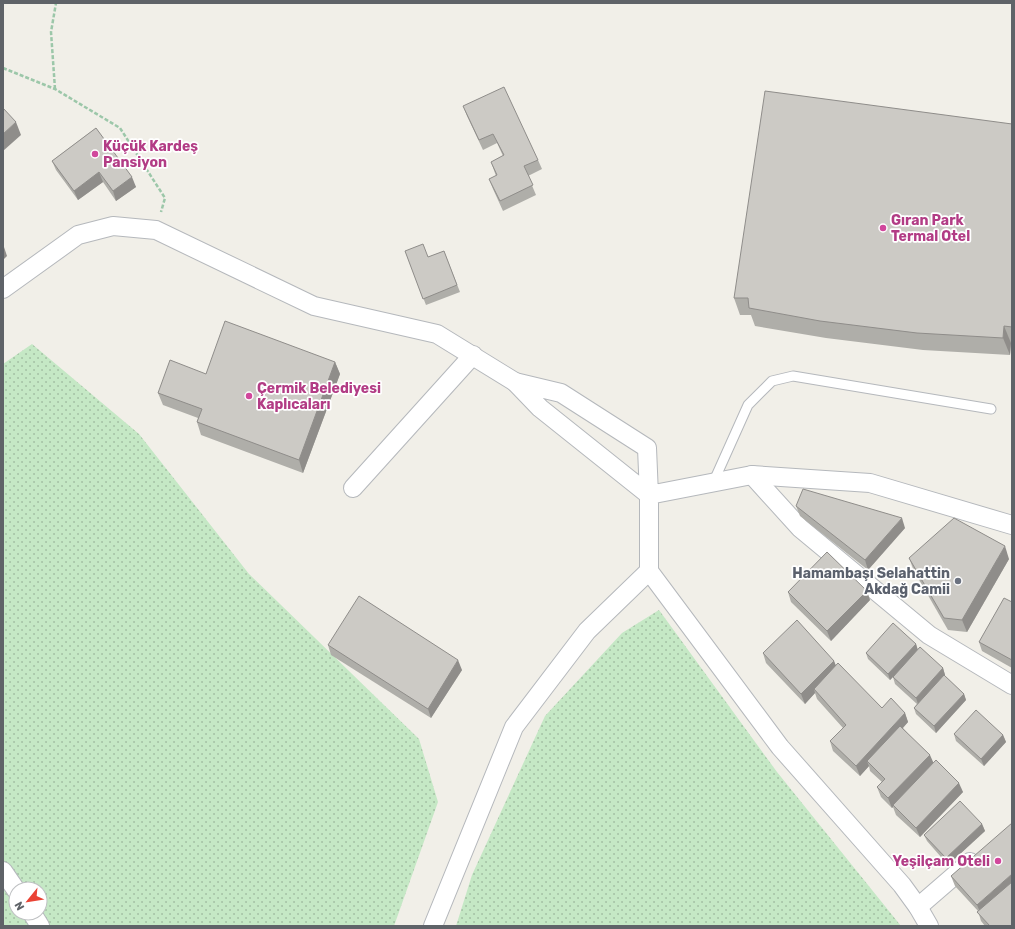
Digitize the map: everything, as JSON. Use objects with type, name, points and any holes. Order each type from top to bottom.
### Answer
[{"type":"street","points":[[3,289],[78,234],[113,226],[156,230],[314,306],[437,334],[515,382],[540,408],[649,495],[752,475],[870,483],[1012,525]]},
{"type":"street","points":[[353,488],[473,355]]},
{"type":"street","points":[[515,382],[561,393],[647,448],[649,495],[649,571],[780,747],[902,885],[918,907],[929,926]]},
{"type":"street","points":[[752,475],[800,528],[928,635],[1012,684]]},
{"type":"street","points":[[432,926],[514,726],[587,631],[649,571]]},
{"type":"street","points":[[918,907],[983,852]]},
{"type":"street","points":[[3,871],[10,881]]},
{"type":"lane","points":[[713,483],[748,405],[772,381],[793,376],[991,409]]},
{"type":"path","points":[[55,89],[50,32],[56,3]]},
{"type":"path","points":[[3,68],[55,89],[120,128],[165,198],[156,230]]},
{"type":"green space","points":[[32,344],[139,434],[249,574],[419,739],[438,802],[394,926],[3,926],[3,364]]},
{"type":"green space","points":[[659,610],[777,772],[901,926],[456,926],[472,875],[545,716],[622,633]]},
{"type":"building","points":[[504,87],[538,160],[524,166],[533,185],[500,201],[489,179],[497,175],[491,162],[504,155],[493,134],[479,140],[463,106]]},
{"type":"building","name":"Gıran Park Termal Otel","points":[[765,91],[1012,124],[1012,327],[1004,326],[1003,338],[917,333],[820,321],[749,308],[748,298],[734,298]]},
{"type":"building","points":[[3,108],[16,122],[3,134]]},
{"type":"building","name":"Küçük Kardeş Pansiyon","points":[[96,128],[132,177],[113,191],[99,172],[74,191],[52,161]]},
{"type":"building","points":[[423,244],[428,257],[444,251],[457,285],[423,299],[405,251]]},
{"type":"building","name":"Çermik Belediyesi Kaplıcaları","points":[[225,321],[335,362],[299,460],[197,422],[202,409],[158,393],[170,360],[206,374]]},
{"type":"building","points":[[803,489],[902,518],[865,560],[796,506]]},
{"type":"building","name":"Hamambaşı Selahattin Akdağ Camii","points":[[954,518],[1005,546],[962,620],[944,618],[909,558]]},
{"type":"building","points":[[827,552],[867,591],[827,631],[788,592]]},
{"type":"building","points":[[359,596],[458,660],[428,709],[328,645]]},
{"type":"building","points":[[1004,598],[1012,602],[1012,660],[979,642]]},
{"type":"building","points":[[797,620],[834,661],[801,694],[763,653]]},
{"type":"building","points":[[893,623],[916,644],[888,674],[866,653]]},
{"type":"building","points":[[920,647],[943,668],[916,698],[893,677]]},
{"type":"building","points":[[838,663],[882,708],[891,698],[905,713],[856,766],[830,741],[846,725],[814,689]]},
{"type":"building","points":[[944,675],[964,694],[934,726],[914,708]]},
{"type":"building","points":[[976,710],[1003,735],[981,759],[954,734]]},
{"type":"building","points":[[900,726],[930,755],[888,798],[877,787],[885,779],[867,761]]},
{"type":"building","points":[[936,760],[959,783],[916,828],[893,805]]},
{"type":"building","points":[[960,801],[982,824],[946,858],[924,835]]},
{"type":"building","name":"Yeşilçam Oteli","points":[[1012,823],[1012,874],[977,905],[951,876]]},
{"type":"building","points":[[1012,882],[1012,924],[1010,926],[990,926],[977,912]]},
{"type":"place","name":"Küçük Kardeş Pansiyon","points":[[95,154]]},
{"type":"place","name":"Gıran Park Termal Otel","points":[[883,228]]},
{"type":"place","name":"Çermik Belediyesi Kaplıcaları","points":[[249,396]]},
{"type":"place","name":"Hamambaşı Selahattin Akdağ Camii","points":[[958,581]]},
{"type":"place","name":"Yeşilçam Oteli","points":[[998,861]]}]
